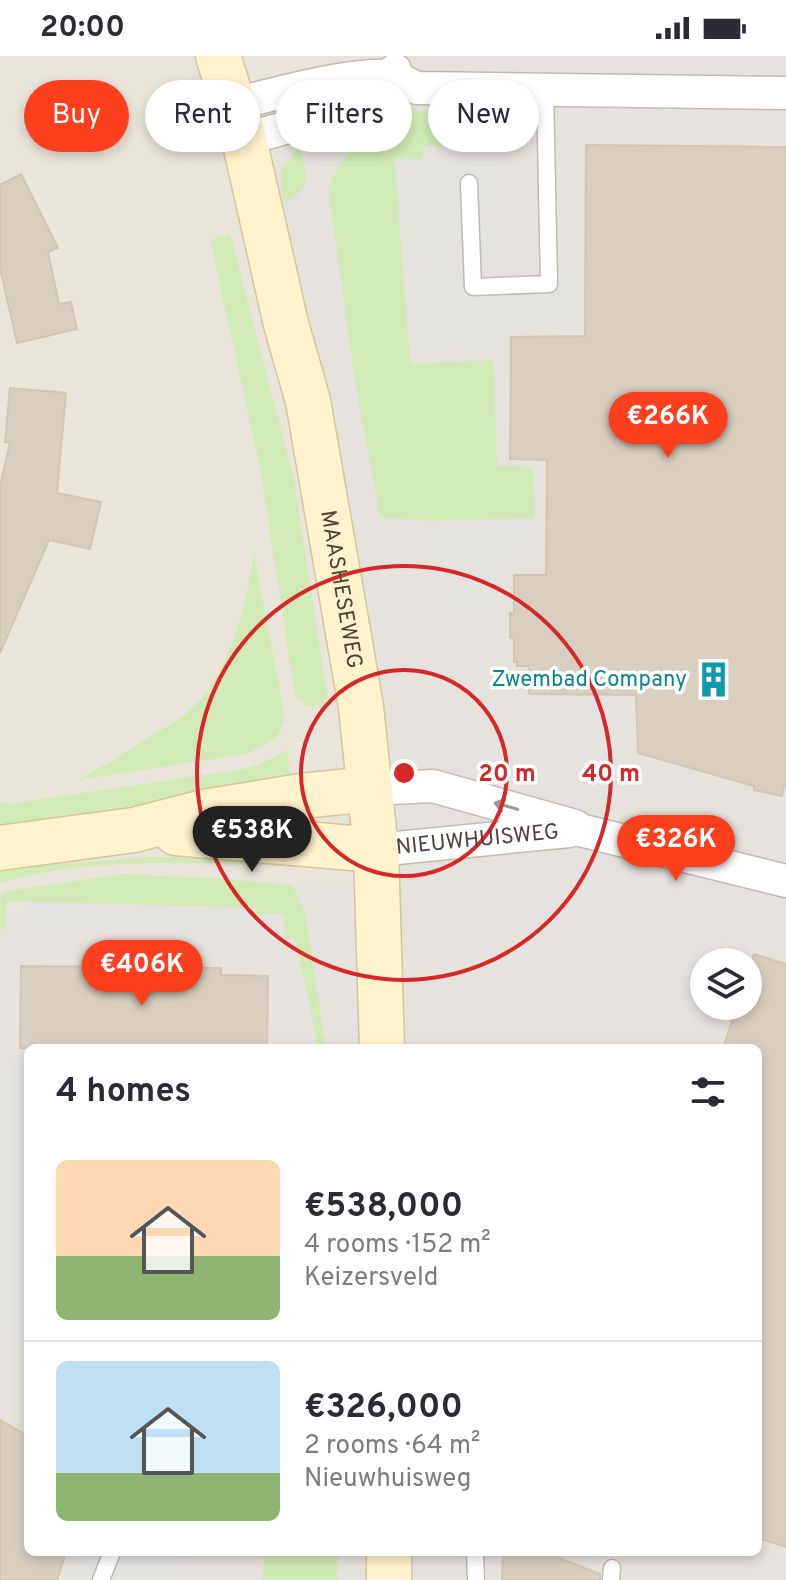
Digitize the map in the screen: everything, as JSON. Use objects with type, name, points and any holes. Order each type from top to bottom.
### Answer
[{"type":"main road","name":"MAASHESEWEG","points":[[218,56],[226,80]]},
{"type":"main road","name":"MAASHESEWEG","points":[[246,152],[286,324],[308,401],[361,707],[376,850],[382,1044]]},
{"type":"main road","points":[[0,848],[134,830],[204,812],[301,796],[370,789]]},
{"type":"main road","points":[[134,830],[376,850]]},
{"type":"main road","points":[[389,1556],[389,1580]]},
{"type":"street","points":[[260,120],[359,108],[397,66],[417,88],[786,93]]},
{"type":"street","name":"NIEUWHUISWEG","points":[[370,789],[433,786],[580,830]]},
{"type":"street","name":"NIEUWHUISWEG","points":[[376,850],[580,830],[786,881]]},
{"type":"lane","points":[[469,183],[473,287],[549,284],[545,90]]},
{"type":"lane","points":[[101,1580],[110,1556]]},
{"type":"lane","points":[[475,1556],[476,1580]]},
{"type":"shaded area","points":[[0,56],[330,56],[311,80],[276,80],[276,125],[271,131],[358,882],[0,913]]},
{"type":"shaded area","points":[[330,56],[786,56],[786,1580],[0,1580],[0,913],[357,881],[271,131],[276,125],[276,152],[412,152],[412,80],[311,80]]},
{"type":"shaded area","points":[[504,158],[506,271],[577,272],[577,332],[497,335],[495,351],[416,353],[413,327],[407,326],[395,159]]},
{"type":"shaded area","points":[[534,518],[534,549],[506,549],[508,604],[440,607],[431,521]]},
{"type":"shaded area","points":[[26,902],[256,908],[256,914],[254,933],[21,929]]},
{"type":"shaded area","points":[[15,1059],[24,1059],[24,1335],[0,1326],[0,1072]]},
{"type":"shaded area","points":[[73,1556],[182,1556],[182,1580],[64,1580]]},
{"type":"green space","points":[[428,110],[428,145],[424,145],[422,159],[395,159],[410,364],[493,360],[497,466],[533,467],[534,518],[431,521],[380,517],[356,387],[328,188],[350,152],[412,152],[412,112]]},
{"type":"green space","points":[[294,152],[300,152],[306,180],[304,186],[283,202],[281,170]]},
{"type":"green space","points":[[230,234],[293,476],[329,705],[307,706],[295,694],[260,467],[210,240]]},
{"type":"green space","points":[[254,553],[285,720],[276,739],[245,754],[78,780],[178,719],[204,695],[234,638]]},
{"type":"green space","points":[[287,750],[290,777],[257,788],[0,828],[0,802],[9,804],[245,769]]},
{"type":"green space","points":[[149,857],[285,858],[294,860],[295,866],[110,865],[36,874],[0,883],[0,869]]},
{"type":"green space","points":[[124,874],[292,885],[305,913],[325,1044],[318,1044],[295,939],[285,939],[284,914],[256,914],[255,908],[7,901],[5,929],[0,929],[1,892]]},
{"type":"green space","points":[[264,1556],[338,1556],[337,1580],[263,1580]]},
{"type":"building","points":[[586,145],[786,147],[786,781],[782,796],[638,753],[636,695],[529,694],[529,666],[517,666],[514,662],[510,613],[514,613],[514,575],[546,575],[547,460],[510,459],[511,337],[585,336]]},
{"type":"building","points":[[21,174],[58,248],[48,252],[59,304],[71,302],[77,329],[17,343],[0,268],[0,185]]},
{"type":"building","points":[[10,388],[66,393],[57,493],[101,502],[90,549],[49,540],[0,653],[0,486],[10,443],[5,442]]},
{"type":"building","points":[[762,956],[786,964],[786,1547],[762,1539],[762,1044],[724,1044],[732,1020],[762,1020]]},
{"type":"building","points":[[21,966],[221,968],[221,975],[268,976],[267,1044],[24,1044],[24,1048],[20,1048]]},
{"type":"building","points":[[0,1420],[24,1434],[24,1556],[65,1556],[57,1580],[0,1580]]},
{"type":"building","points":[[503,1556],[554,1556],[600,1574],[600,1580],[502,1580]]},
{"type":"place","name":"Zwembad Company","points":[[713,680]]}]
